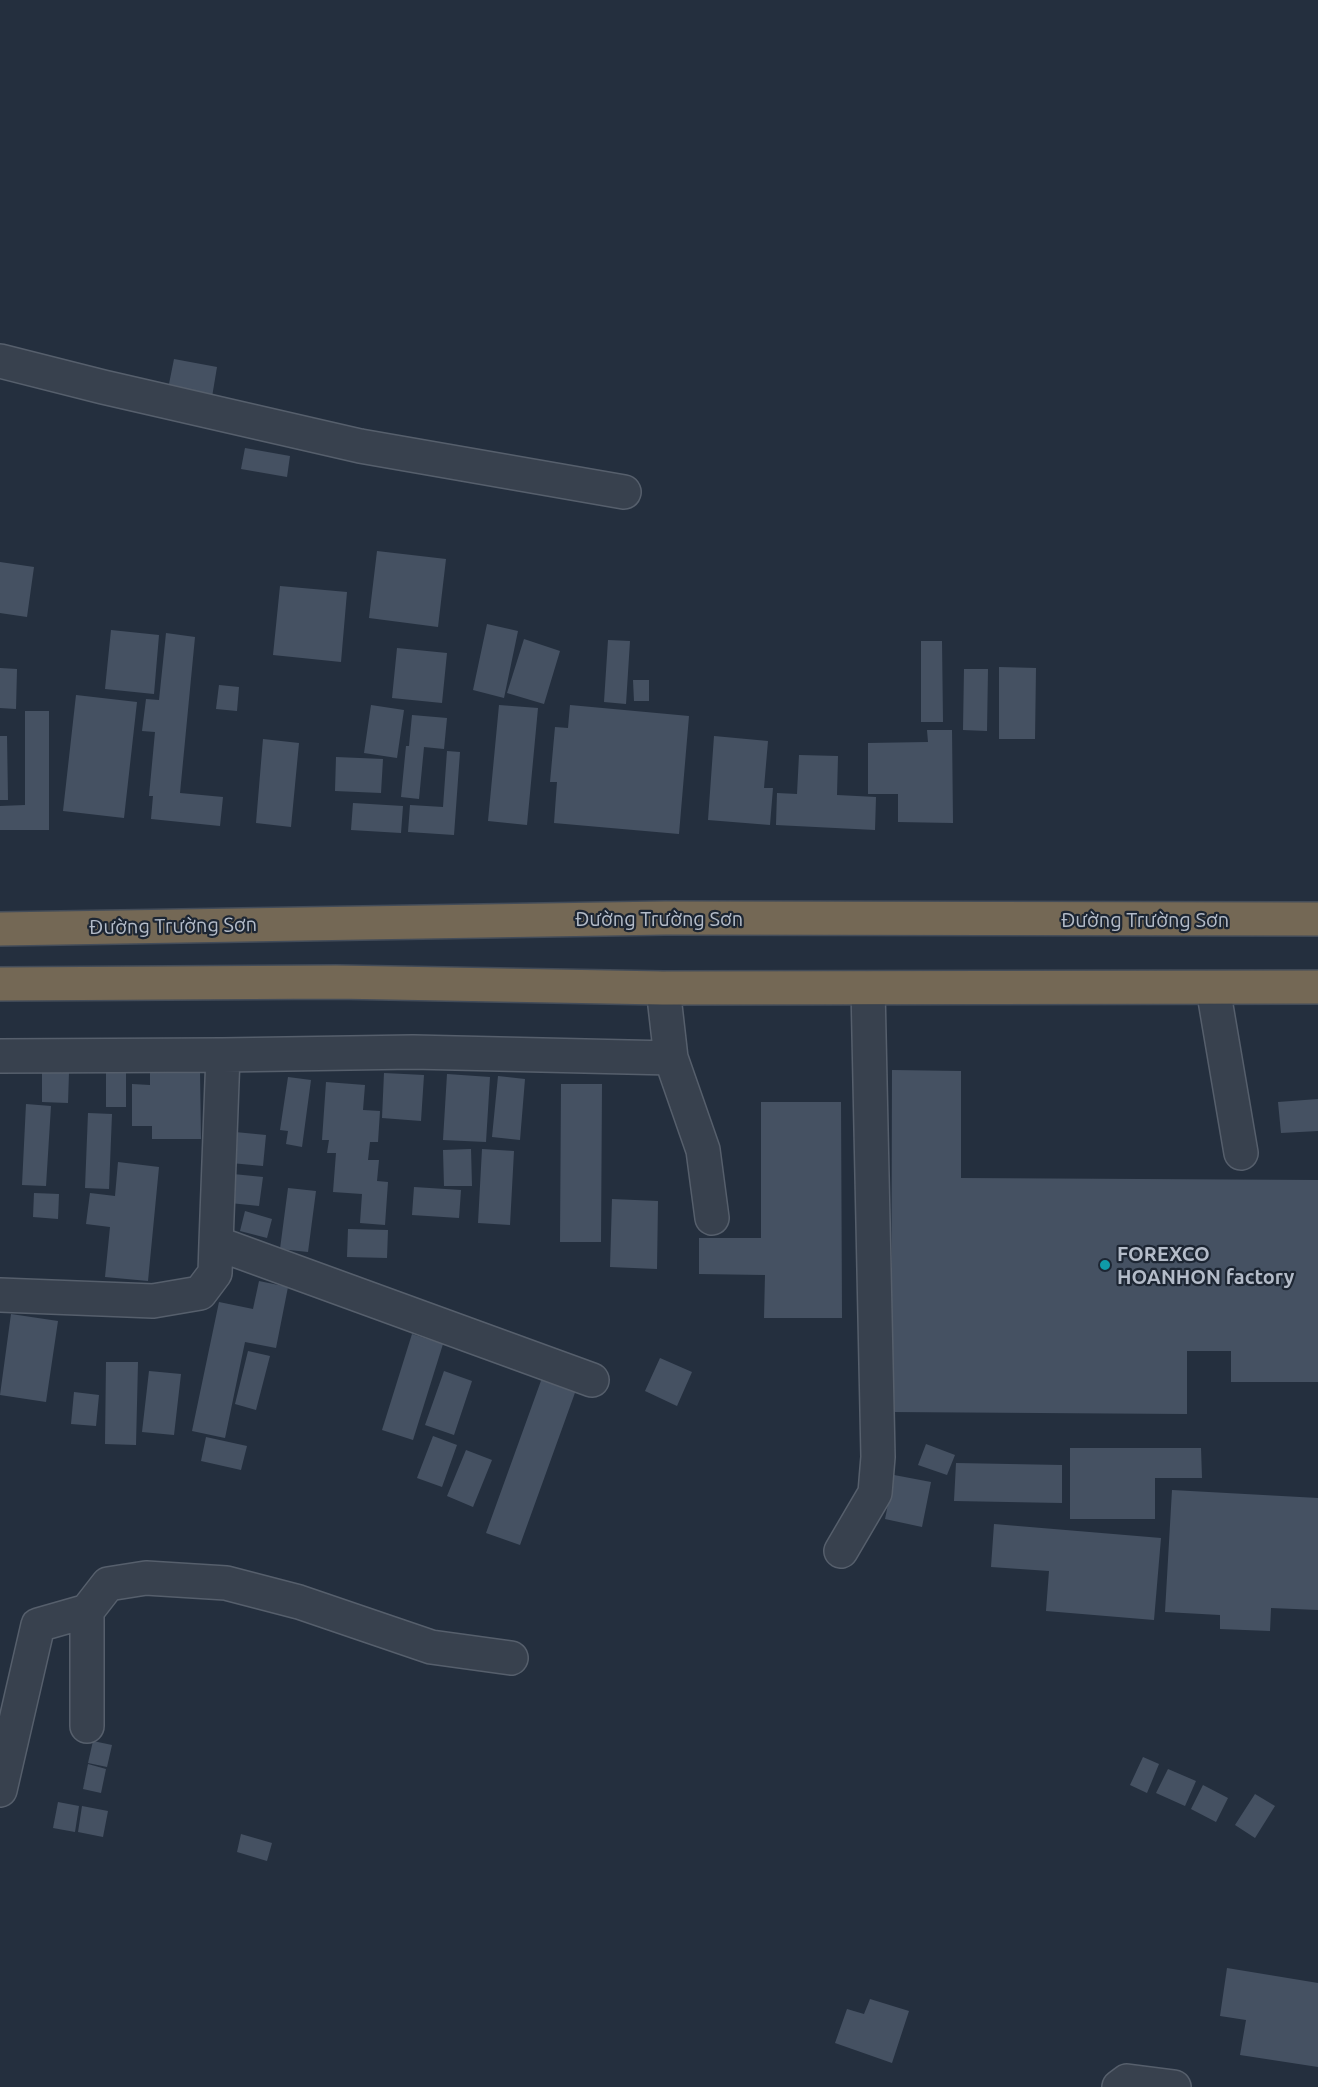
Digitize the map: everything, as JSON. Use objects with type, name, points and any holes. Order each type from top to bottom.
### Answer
[{"type":"highway","name":"Đường Trường Sơn","points":[[0,929],[666,918],[1318,920]]},
{"type":"highway","points":[[0,984],[336,982],[663,988],[1318,987]]},
{"type":"street","points":[[0,361],[360,446],[624,492]]},
{"type":"street","points":[[663,988],[672,1058],[703,1150],[712,1218]]},
{"type":"street","points":[[841,1551],[875,1493],[878,1457],[868,988]]},
{"type":"street","points":[[1213,988],[1241,1153]]},
{"type":"street","points":[[0,1056],[413,1052],[672,1058]]},
{"type":"street","points":[[0,1295],[153,1301],[200,1293],[215,1273],[223,1055]]},
{"type":"street","points":[[216,1243],[592,1380]]},
{"type":"street","points":[[0,1790],[38,1625],[87,1611],[108,1584],[146,1578],[225,1583],[299,1602],[431,1647],[511,1658]]},
{"type":"street","points":[[87,1611],[87,1726]]},
{"type":"street","points":[[1119,2087],[1126,2081],[1174,2087]]},
{"type":"building","points":[[174,359],[217,367],[212,397],[168,389]]},
{"type":"building","points":[[245,448],[290,456],[287,477],[241,469]]},
{"type":"building","points":[[377,551],[446,559],[438,627],[369,618]]},
{"type":"building","points":[[0,562],[34,567],[27,617],[0,613]]},
{"type":"building","points":[[280,586],[347,592],[341,662],[273,655]]},
{"type":"building","points":[[487,624],[518,631],[504,698],[473,690]]},
{"type":"building","points":[[111,630],[159,635],[154,694],[105,689]]},
{"type":"building","points":[[166,633],[195,637],[180,793],[223,797],[220,826],[151,819],[153,796],[149,796],[155,732],[142,731],[146,699],[159,700]]},
{"type":"building","points":[[524,639],[560,651],[544,704],[507,693]]},
{"type":"building","points":[[608,640],[630,641],[626,704],[604,702]]},
{"type":"building","points":[[921,641],[942,641],[943,722],[921,722]]},
{"type":"building","points":[[397,648],[447,653],[442,703],[392,698]]},
{"type":"building","points":[[999,667],[1036,668],[1035,739],[999,739]]},
{"type":"building","points":[[0,668],[17,669],[16,709],[0,708]]},
{"type":"building","points":[[964,669],[988,669],[987,731],[963,730]]},
{"type":"building","points":[[633,680],[649,680],[649,701],[634,701]]},
{"type":"building","points":[[219,685],[239,687],[237,711],[216,709]]},
{"type":"building","points":[[76,695],[137,702],[124,818],[63,811]]},
{"type":"building","points":[[371,705],[404,710],[397,758],[364,753]]},
{"type":"building","points":[[499,705],[538,708],[527,825],[488,821]]},
{"type":"building","points":[[570,705],[689,716],[679,834],[554,823],[557,782],[550,782],[555,727],[568,728]]},
{"type":"building","points":[[25,711],[49,711],[49,830],[0,830],[0,806],[25,805]]},
{"type":"building","points":[[412,715],[447,718],[444,749],[424,747],[419,799],[401,797],[406,746],[409,746]]},
{"type":"building","points":[[927,730],[952,730],[953,823],[898,822],[898,794],[868,794],[868,743],[928,742]]},
{"type":"building","points":[[0,736],[7,736],[8,800],[0,800]]},
{"type":"building","points":[[714,736],[768,741],[764,788],[773,788],[770,825],[708,820]]},
{"type":"building","points":[[263,739],[299,743],[291,827],[256,823]]},
{"type":"building","points":[[447,751],[460,752],[454,835],[408,832],[410,805],[443,807]]},
{"type":"building","points":[[799,755],[838,756],[837,795],[876,797],[875,830],[776,825],[777,793],[797,794]]},
{"type":"building","points":[[336,757],[383,759],[381,793],[335,791]]},
{"type":"building","points":[[353,803],[403,806],[401,833],[351,830]]},
{"type":"building","points":[[126,1066],[126,1107],[106,1107],[106,1067]]},
{"type":"building","name":"FOREXCO HOANHON factory","points":[[892,1070],[961,1071],[961,1178],[1318,1180],[1318,1382],[1231,1382],[1231,1351],[1187,1351],[1187,1414],[891,1412]]},
{"type":"building","points":[[42,1071],[69,1072],[68,1103],[42,1102]]},
{"type":"building","points":[[200,1071],[201,1139],[152,1139],[152,1126],[132,1126],[132,1084],[150,1085],[150,1072]]},
{"type":"building","points":[[384,1073],[424,1075],[421,1121],[382,1118]]},
{"type":"building","points":[[447,1074],[490,1077],[486,1142],[443,1140]]},
{"type":"building","points":[[498,1076],[525,1079],[520,1140],[492,1137]]},
{"type":"building","points":[[288,1077],[311,1080],[302,1147],[286,1144],[288,1131],[280,1130]]},
{"type":"building","points":[[326,1082],[365,1085],[363,1110],[380,1111],[378,1142],[370,1142],[368,1160],[379,1160],[377,1181],[388,1182],[385,1225],[360,1223],[362,1194],[333,1192],[336,1153],[327,1153],[329,1140],[322,1140]]},
{"type":"building","points":[[561,1084],[602,1084],[601,1242],[560,1242]]},
{"type":"building","points":[[1318,1099],[1318,1131],[1281,1133],[1278,1102]]},
{"type":"building","points":[[761,1102],[841,1102],[842,1318],[764,1318],[765,1275],[699,1274],[699,1238],[761,1238]]},
{"type":"building","points":[[26,1104],[51,1106],[46,1186],[22,1185]]},
{"type":"building","points":[[88,1113],[112,1114],[109,1189],[85,1188]]},
{"type":"building","points":[[235,1132],[266,1135],[263,1166],[231,1163]]},
{"type":"building","points":[[471,1149],[472,1186],[444,1186],[443,1150]]},
{"type":"building","points":[[482,1149],[514,1151],[510,1225],[478,1223]]},
{"type":"building","points":[[118,1162],[159,1167],[148,1281],[105,1277],[110,1227],[86,1224],[90,1193],[115,1196]]},
{"type":"building","points":[[233,1174],[263,1177],[259,1206],[230,1203]]},
{"type":"building","points":[[414,1187],[461,1190],[459,1218],[412,1215]]},
{"type":"building","points":[[288,1188],[316,1191],[308,1252],[280,1249]]},
{"type":"building","points":[[34,1193],[59,1194],[58,1219],[33,1217]]},
{"type":"building","points":[[612,1199],[658,1201],[657,1269],[610,1267]]},
{"type":"building","points":[[245,1211],[272,1219],[267,1238],[240,1231]]},
{"type":"building","points":[[348,1229],[388,1230],[387,1258],[347,1257]]},
{"type":"building","points":[[259,1281],[288,1287],[276,1348],[245,1342],[225,1438],[192,1431],[219,1302],[253,1309]]},
{"type":"building","points":[[11,1314],[58,1321],[46,1402],[0,1395]]},
{"type":"building","points":[[412,1334],[443,1344],[413,1440],[382,1430]]},
{"type":"building","points":[[248,1351],[270,1356],[256,1410],[235,1404]]},
{"type":"building","points":[[660,1358],[692,1372],[677,1406],[645,1391]]},
{"type":"building","points":[[106,1362],[138,1362],[136,1445],[105,1444]]},
{"type":"building","points":[[149,1371],[181,1374],[174,1435],[142,1432]]},
{"type":"building","points":[[444,1371],[472,1381],[454,1435],[425,1425]]},
{"type":"building","points":[[542,1378],[576,1390],[520,1545],[486,1533]]},
{"type":"building","points":[[74,1392],[99,1395],[96,1426],[71,1424]]},
{"type":"building","points":[[433,1436],[457,1445],[442,1487],[417,1478]]},
{"type":"building","points":[[206,1437],[247,1446],[241,1470],[201,1461]]},
{"type":"building","points":[[926,1444],[955,1455],[947,1475],[918,1465]]},
{"type":"building","points":[[1070,1448],[1201,1448],[1202,1478],[1155,1478],[1155,1519],[1070,1519]]},
{"type":"building","points":[[466,1450],[492,1460],[473,1507],[447,1496]]},
{"type":"building","points":[[956,1463],[1062,1465],[1062,1503],[954,1501]]},
{"type":"building","points":[[894,1475],[931,1482],[922,1527],[885,1519]]},
{"type":"building","points":[[1172,1490],[1318,1498],[1318,1610],[1271,1608],[1270,1631],[1220,1629],[1220,1615],[1165,1612]]},
{"type":"building","points":[[994,1524],[1161,1538],[1154,1620],[1046,1611],[1049,1571],[991,1567]]},
{"type":"building","points":[[93,1741],[112,1745],[107,1767],[88,1763]]},
{"type":"building","points":[[1143,1757],[1159,1764],[1147,1793],[1130,1785]]},
{"type":"building","points":[[88,1764],[106,1769],[101,1793],[83,1789]]},
{"type":"building","points":[[1168,1769],[1196,1781],[1185,1806],[1156,1793]]},
{"type":"building","points":[[1203,1785],[1228,1798],[1216,1822],[1191,1809]]},
{"type":"building","points":[[1255,1794],[1275,1806],[1255,1838],[1235,1825]]},
{"type":"building","points":[[58,1802],[79,1806],[75,1832],[53,1828]]},
{"type":"building","points":[[82,1806],[108,1811],[103,1837],[78,1832]]},
{"type":"building","points":[[241,1834],[272,1843],[267,1861],[237,1852]]},
{"type":"building","points":[[1227,1968],[1318,1983],[1318,2067],[1240,2055],[1246,2020],[1220,2016]]},
{"type":"building","points":[[870,1999],[909,2011],[892,2063],[835,2043],[847,2009],[864,2014]]},
{"type":"place","name":"FOREXCO HOANHON factory","points":[[1105,1265]]}]
